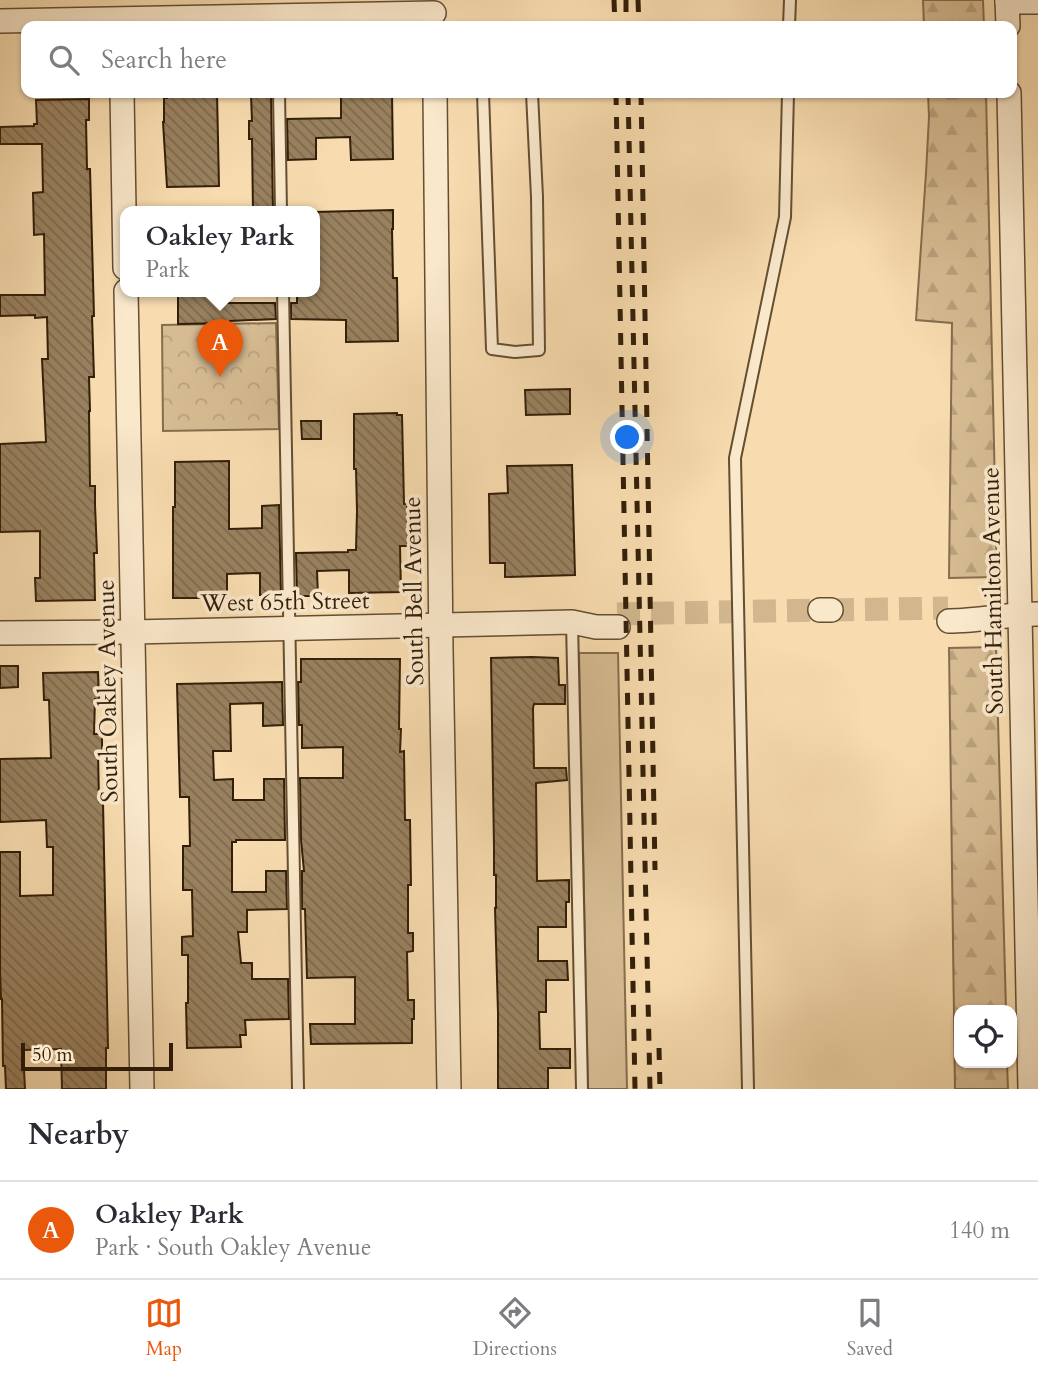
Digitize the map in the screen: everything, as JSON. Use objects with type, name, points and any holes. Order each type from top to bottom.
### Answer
[{"type":"street","points":[[1008,21],[1007,1],[1038,2]]},
{"type":"street","points":[[0,21],[121,15],[277,17],[433,13]]},
{"type":"street","points":[[122,98],[124,206]]},
{"type":"street","name":"South Bell Avenue","points":[[435,98],[449,1089]]},
{"type":"street","name":"South Hamilton Avenue","points":[[1009,98],[1028,614],[1030,1089]]},
{"type":"street","name":"South Oakley Avenue","points":[[126,297],[142,1089]]},
{"type":"street","points":[[948,615],[972,608],[1028,614]]},
{"type":"street","name":"West 65th Street","points":[[0,633],[572,622],[596,628],[618,620]]},
{"type":"lane","points":[[789,21],[790,0]]},
{"type":"lane","points":[[279,98],[281,206]]},
{"type":"lane","points":[[482,98],[492,349],[516,352],[540,350],[532,98]]},
{"type":"lane","points":[[748,1089],[735,458],[785,216],[788,98]]},
{"type":"lane","points":[[283,297],[298,1089]]},
{"type":"lane","points":[[572,622],[582,1089]]},
{"type":"green space","points":[[923,0],[983,0],[984,21],[924,21]]},
{"type":"green space","points":[[928,98],[986,98],[997,577],[949,578],[952,323],[916,320]]},
{"type":"green space","points":[[276,323],[279,429],[163,431],[162,325]]},
{"type":"green space","points":[[996,647],[1006,1005],[954,1005],[954,1016],[949,648]]},
{"type":"green space","points":[[579,653],[618,653],[627,1089],[588,1089]]},
{"type":"green space","points":[[955,1068],[1007,1068],[1008,1089],[955,1089]]},
{"type":"building","points":[[164,98],[217,98],[219,186],[167,187]]},
{"type":"building","points":[[251,98],[271,98],[273,206],[253,206],[252,139],[249,139],[249,121],[252,121]]},
{"type":"building","points":[[341,98],[392,98],[393,159],[351,160],[350,137],[316,138],[316,159],[288,160],[287,119],[341,118]]},
{"type":"building","points":[[89,99],[89,120],[86,120],[87,169],[90,169],[94,377],[89,377],[89,411],[90,486],[95,486],[95,600],[36,601],[35,578],[40,578],[40,531],[0,532],[0,444],[46,442],[42,359],[48,359],[47,317],[0,316],[0,295],[45,295],[44,234],[34,235],[33,193],[43,192],[42,144],[0,144],[0,127],[37,124],[36,100]]},
{"type":"building","points":[[393,210],[393,278],[397,278],[398,341],[346,342],[346,320],[291,319],[291,303],[297,303],[297,297],[320,297],[320,212]]},
{"type":"building","points":[[178,297],[221,297],[221,303],[275,303],[276,319],[178,324]]},
{"type":"building","points":[[570,389],[570,414],[526,415],[525,390]]},
{"type":"building","points":[[354,414],[402,415],[408,546],[400,546],[401,592],[349,593],[349,570],[317,571],[318,596],[297,596],[296,553],[356,550]]},
{"type":"building","points":[[301,421],[321,421],[321,439],[302,439]]},
{"type":"building","points":[[229,461],[229,529],[262,528],[262,506],[279,505],[281,595],[260,595],[260,573],[227,574],[227,598],[173,598],[175,462]]},
{"type":"building","points":[[572,465],[575,575],[505,577],[505,563],[490,563],[489,494],[508,493],[507,466]]},
{"type":"building","points":[[491,658],[558,658],[559,685],[565,685],[565,704],[534,704],[533,708],[534,768],[566,768],[567,780],[536,783],[537,881],[569,880],[566,927],[538,927],[538,961],[567,961],[568,980],[546,980],[546,1012],[539,1012],[540,1049],[570,1049],[570,1068],[548,1068],[548,1089],[498,1089]]},
{"type":"building","points":[[301,659],[400,659],[400,752],[404,751],[405,820],[410,820],[411,885],[408,885],[408,933],[413,933],[413,951],[407,952],[408,1000],[414,1000],[412,1043],[311,1044],[310,1024],[355,1024],[355,977],[307,978],[305,909],[302,909],[304,871],[300,778],[343,778],[343,747],[302,748],[298,682],[301,682]]},
{"type":"building","points":[[0,666],[18,666],[18,687],[0,688]]},
{"type":"building","points":[[98,672],[99,699],[95,699],[94,734],[102,734],[102,752],[98,753],[99,802],[103,802],[108,1048],[106,1089],[62,1089],[61,1049],[23,1050],[25,1089],[6,1089],[0,972],[0,852],[20,852],[20,896],[53,895],[53,847],[47,847],[46,820],[0,822],[0,759],[51,758],[49,700],[44,700],[43,673]]},
{"type":"building","points":[[282,682],[283,725],[263,726],[263,703],[230,704],[231,751],[213,751],[214,780],[233,779],[233,800],[264,800],[264,779],[284,779],[285,840],[232,842],[232,892],[266,892],[266,871],[286,871],[287,909],[247,910],[247,932],[238,932],[241,963],[252,963],[252,979],[288,979],[289,1019],[245,1020],[246,1035],[240,1035],[241,1047],[187,1048],[188,955],[182,955],[182,937],[193,936],[192,890],[183,890],[183,846],[190,846],[189,797],[180,797],[177,684]]},
{"type":"tunnel","points":[[831,610],[948,608]]},
{"type":"tunnel","points":[[617,614],[820,610]]},
{"type":"railway","points":[[614,0],[615,21]]},
{"type":"railway","points":[[626,0],[626,21]]},
{"type":"railway","points":[[638,0],[639,21]]},
{"type":"railway","points":[[616,98],[635,1089]]},
{"type":"railway","points":[[628,98],[650,1089]]},
{"type":"railway","points":[[641,98],[655,870]]},
{"type":"railway","points":[[659,1048],[660,1089]]},
{"type":"place","name":"Oakley Park","points":[[220,377]]}]
